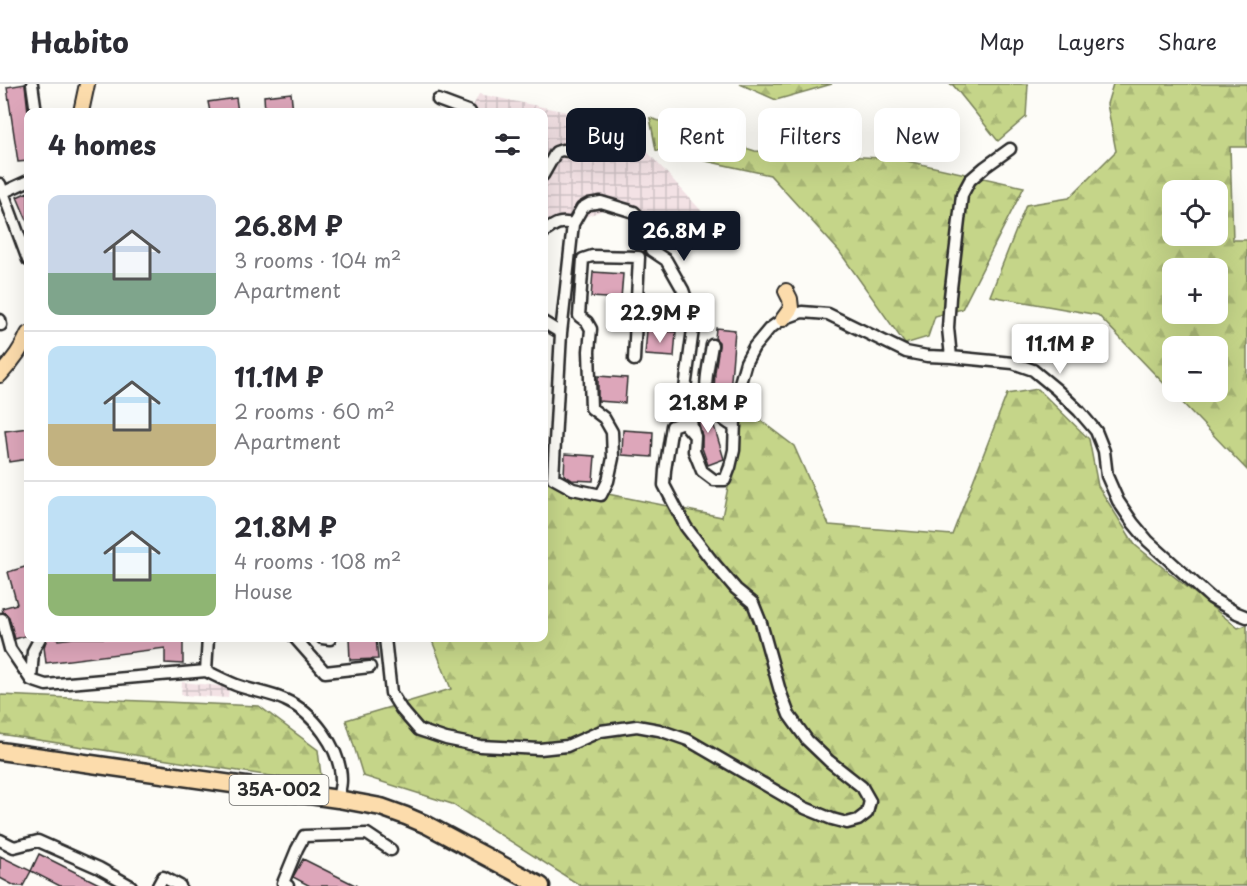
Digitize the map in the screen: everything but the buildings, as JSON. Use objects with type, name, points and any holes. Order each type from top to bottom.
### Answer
[{"type":"highway","name":"35А-002","points":[[0,751],[381,807],[427,825],[541,886]]},
{"type":"main road","points":[[82,108],[87,84]]},
{"type":"main road","points":[[783,319],[791,308],[786,291]]},
{"type":"main road","points":[[0,375],[24,343]]},
{"type":"street","points":[[32,84],[35,108]]},
{"type":"street","points":[[438,100],[459,108]]},
{"type":"street","points":[[951,357],[948,328],[950,297],[962,195],[969,180],[1010,149]]},
{"type":"street","points":[[548,166],[556,152],[566,151]]},
{"type":"street","points":[[24,182],[2,188],[24,249]]},
{"type":"street","points":[[601,202],[616,205],[634,212],[655,234],[651,250],[639,257],[592,256],[584,259],[579,316],[587,322],[591,329],[589,351],[591,408],[604,418],[612,432],[613,458],[608,481],[601,495],[573,489],[553,478],[561,333],[573,224],[582,208],[589,204],[601,202]]},
{"type":"street","points":[[548,229],[557,222],[573,224]]},
{"type":"street","points":[[651,250],[666,260],[683,290],[694,322],[684,396],[695,436],[694,451],[702,471],[714,480],[725,480],[732,459],[738,390],[746,362],[754,347],[769,328],[783,319],[802,312],[828,314],[906,352],[927,356],[1013,363],[1033,370],[1079,411],[1096,431],[1104,452],[1107,477],[1118,501],[1140,532],[1211,598],[1247,616]]},
{"type":"street","points":[[634,360],[639,257]]},
{"type":"street","points":[[548,325],[561,333]]},
{"type":"street","points":[[712,345],[706,381],[709,404],[723,420],[735,427]]},
{"type":"street","points":[[386,642],[391,693],[419,730],[446,739],[480,746],[540,749],[567,746],[601,731],[616,728],[637,726],[659,730],[688,740],[805,808],[847,823],[858,820],[867,813],[870,801],[862,787],[807,740],[789,715],[753,603],[736,589],[686,528],[664,485],[664,470],[672,426],[683,422],[695,436]]},
{"type":"street","points":[[2,619],[10,649],[31,680],[46,685],[206,671],[236,685],[285,700],[308,715],[322,730],[333,750],[341,780],[338,799]]},
{"type":"street","points":[[31,680],[33,651],[38,642]]},
{"type":"street","points":[[206,671],[208,642]]},
{"type":"street","points":[[298,642],[324,672],[370,667]]},
{"type":"street","points":[[288,886],[283,883],[304,836],[367,834],[391,850]]},
{"type":"street","points":[[0,840],[15,847],[38,841],[99,868],[131,886]]},
{"type":"street","points":[[158,886],[163,877],[180,886]]},
{"type":"shaded area","points":[[479,94],[548,108],[472,108]]},
{"type":"shaded area","points":[[548,108],[566,112],[566,162],[646,162],[646,150],[707,217],[674,250],[634,212],[626,201],[555,229],[548,227]]},
{"type":"shaded area","points":[[182,682],[229,687],[228,698],[181,695]]},
{"type":"green space","points":[[740,84],[832,84],[776,100]]},
{"type":"green space","points":[[949,84],[1028,84],[1026,117],[998,141],[953,85]]},
{"type":"green space","points":[[1113,84],[1247,84],[1247,147],[1230,147],[1233,240],[1247,240],[1247,470],[1182,402],[1228,402],[1228,336],[1162,336],[1162,382],[1098,315],[990,296],[1026,205],[1069,198],[1116,151],[1107,104]]},
{"type":"green space","points":[[650,118],[658,121],[658,150],[656,150]]},
{"type":"green space","points":[[746,148],[758,151],[758,162],[862,162],[862,157],[874,158],[874,162],[912,162],[1024,187],[962,309],[935,316],[928,337],[905,344],[839,251],[770,175],[711,162],[746,162]]},
{"type":"green space","points":[[1038,389],[1089,439],[1098,486],[1135,545],[1238,628],[1247,625],[1247,886],[581,886],[452,804],[363,776],[346,720],[451,689],[433,642],[548,642],[548,482],[722,517],[744,408],[794,446],[829,525],[952,535],[1007,394]]},
{"type":"green space","points":[[0,695],[259,706],[318,750],[322,784],[0,734]]}]
